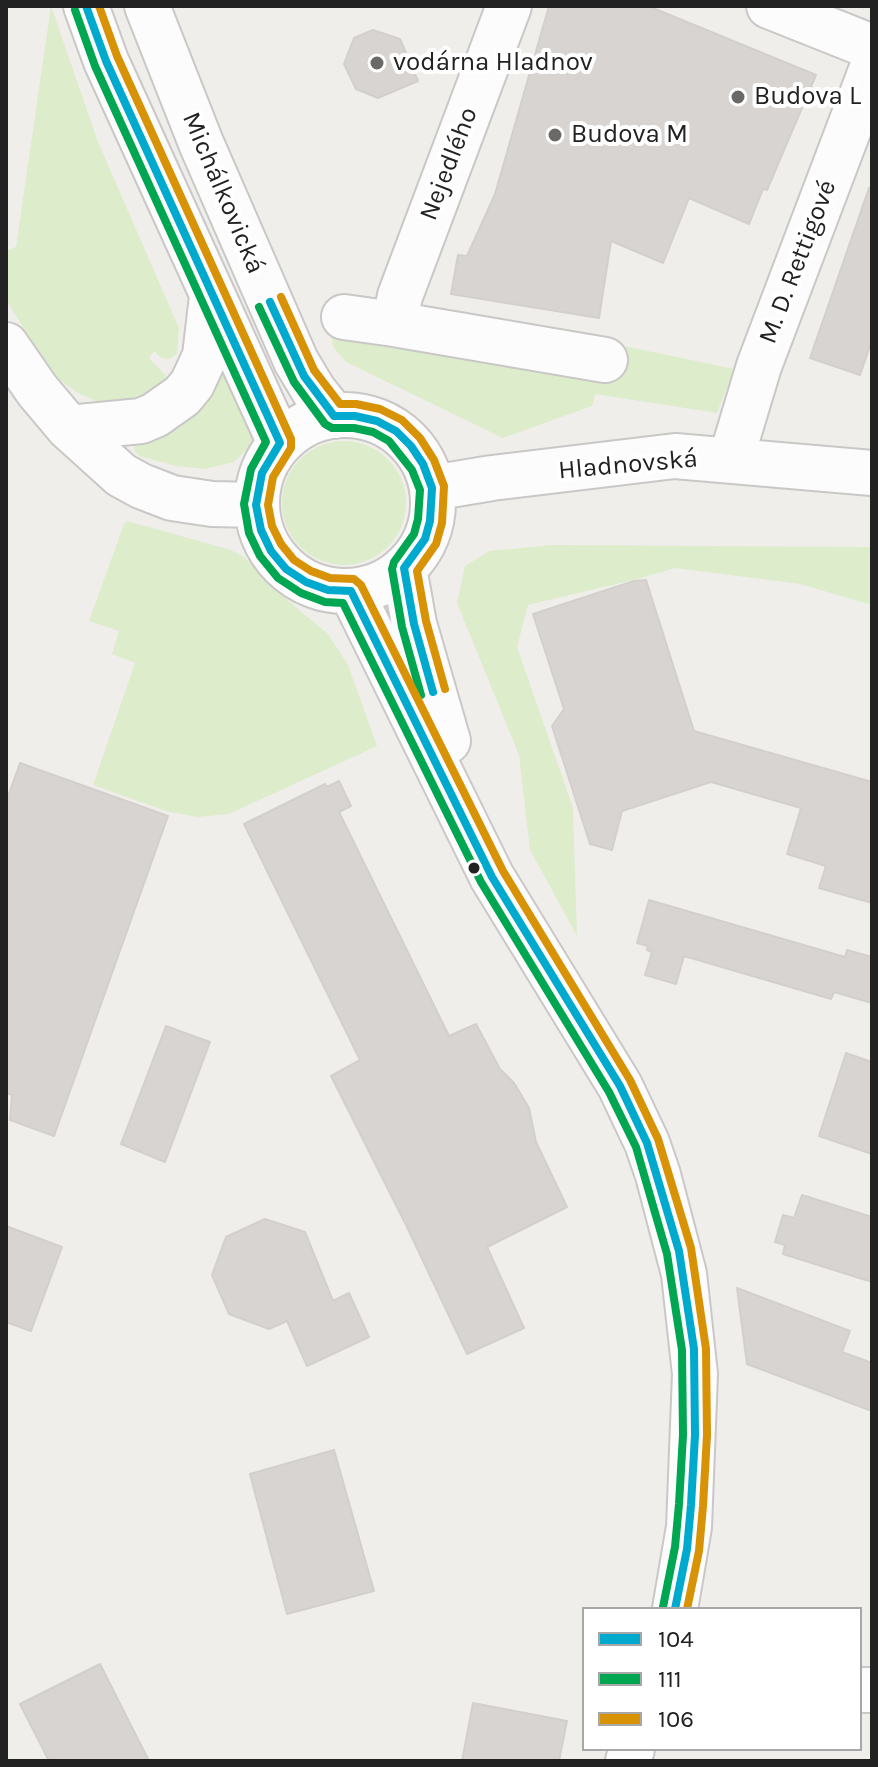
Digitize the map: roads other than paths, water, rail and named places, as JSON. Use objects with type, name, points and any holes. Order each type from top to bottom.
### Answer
[{"type":"street","name":"Michálkovická","points":[[86,6],[95,36],[280,443]]},
{"type":"street","name":"Michálkovická","points":[[147,6],[201,143],[296,361],[334,416]]},
{"type":"street","name":"Nejedlého","points":[[394,324],[400,296],[509,6]]},
{"type":"street","points":[[769,6],[872,47]]},
{"type":"street","name":"M. D. Rettigové","points":[[731,459],[759,366],[872,68]]},
{"type":"street","points":[[69,428],[141,421],[182,396],[192,384],[205,356],[212,296]]},
{"type":"street","points":[[344,317],[605,360]]},
{"type":"street","points":[[6,345],[37,390],[69,428],[104,462],[141,486],[172,498],[212,504],[256,505]]},
{"type":"street","points":[[334,416],[355,416],[377,421],[396,431],[423,464],[432,488],[432,512],[425,539],[404,568],[380,584],[351,591],[328,590],[306,582],[286,569],[271,551],[261,530],[256,505],[262,473],[280,443],[305,425],[334,416]]},
{"type":"street","name":"Hladnovská","points":[[432,488],[675,456],[872,473]]},
{"type":"street","points":[[404,568],[424,661],[492,877]]},
{"type":"street","points":[[351,591],[492,877],[620,1086],[647,1143],[673,1227],[688,1298],[695,1374],[689,1527],[675,1607]]},
{"type":"place","name":"vodárna Hladnov","points":[[377,63]]},
{"type":"place","name":"Budova L","points":[[738,97]]},
{"type":"place","name":"Budova M","points":[[555,135]]}]
